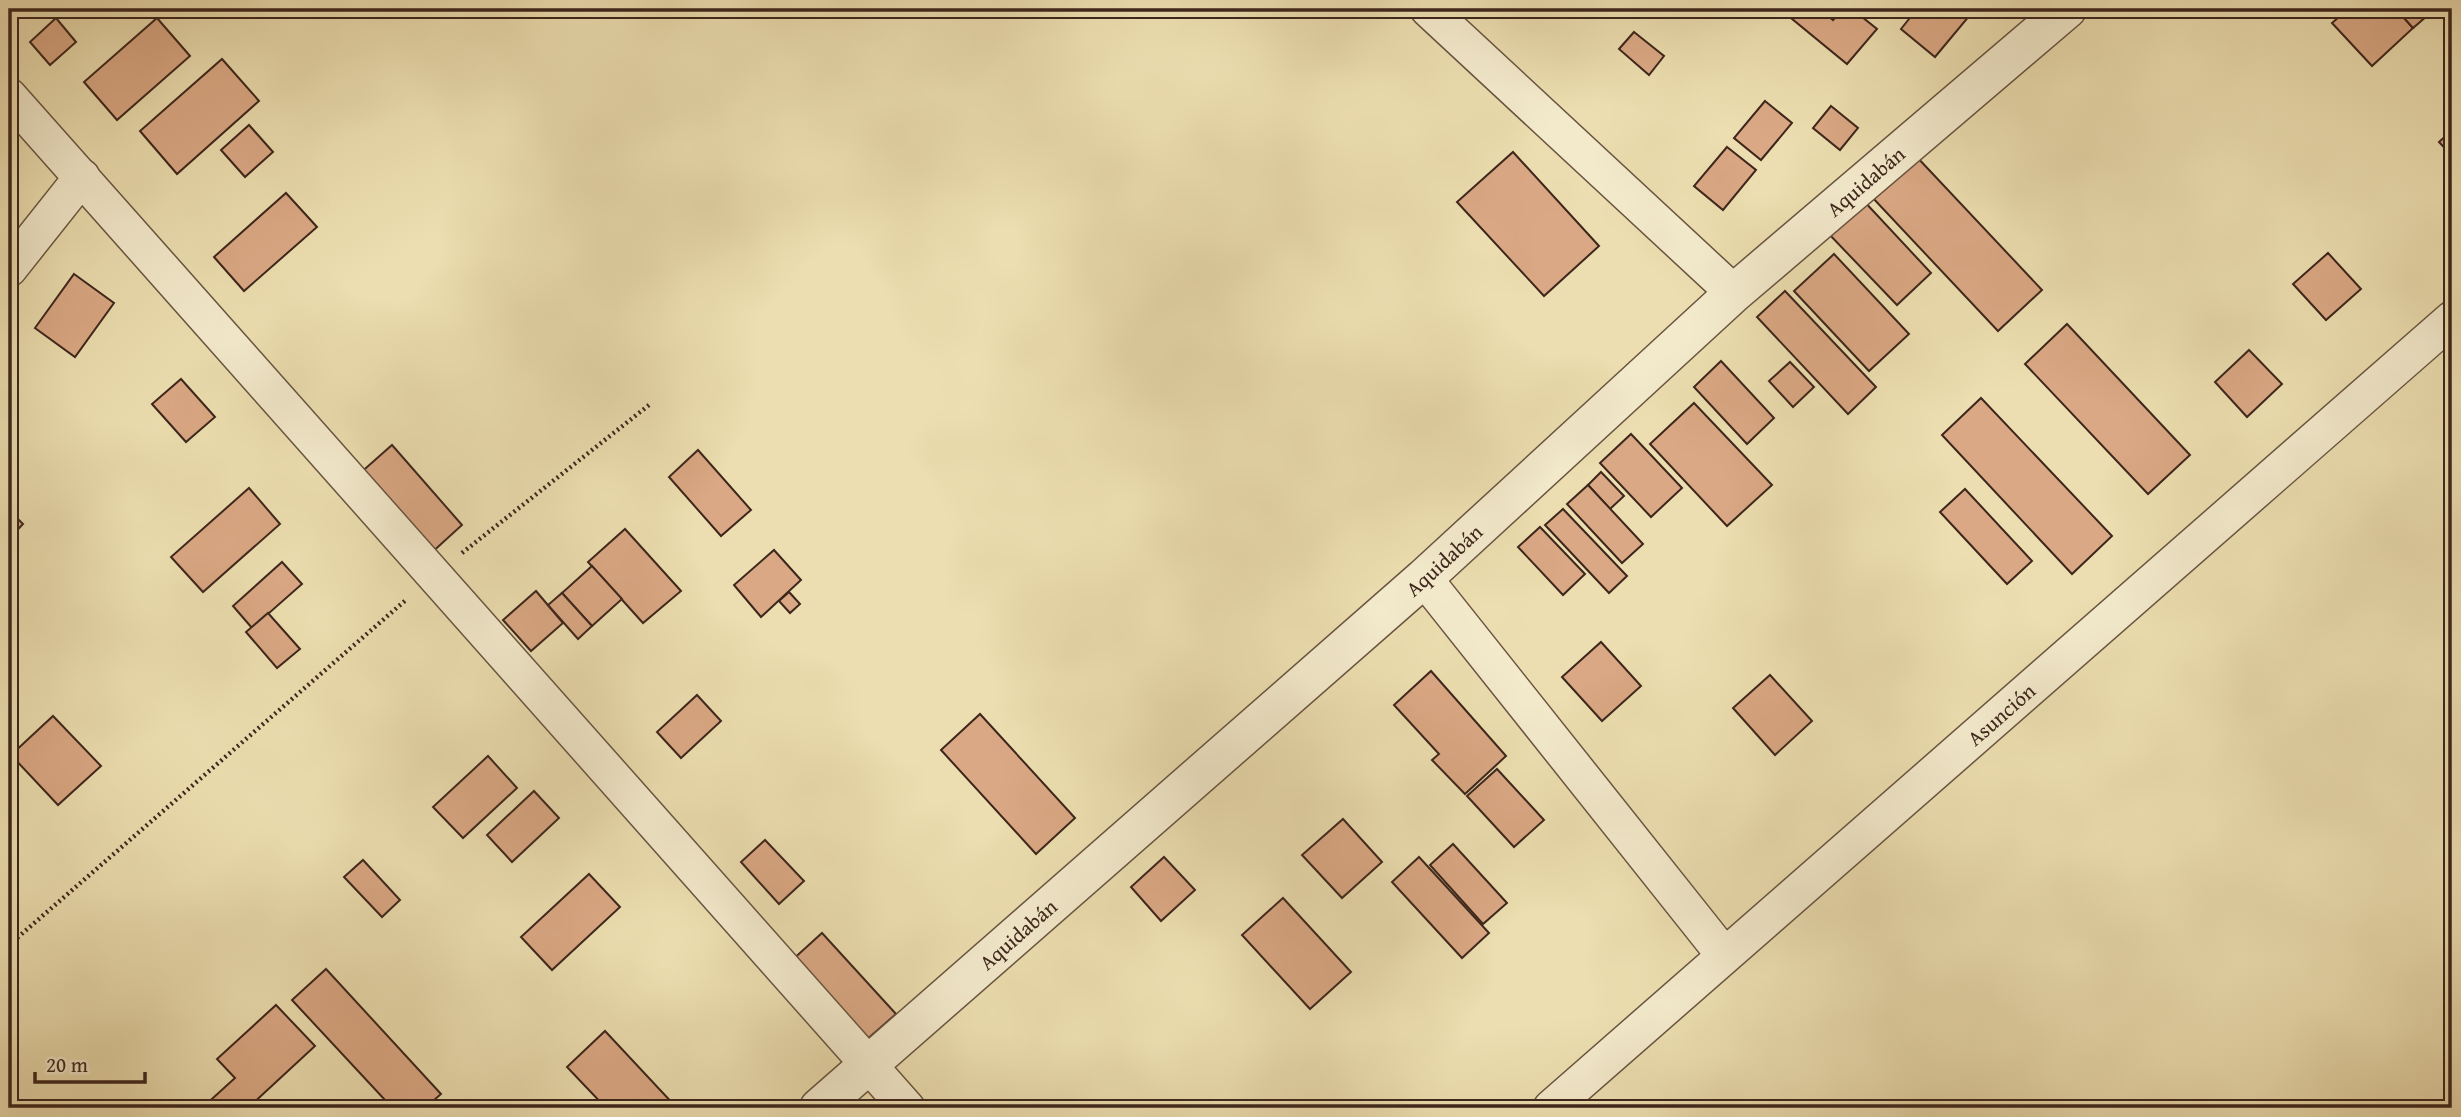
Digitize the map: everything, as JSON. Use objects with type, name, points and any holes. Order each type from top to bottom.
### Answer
[{"type":"street","points":[[1428,9],[1734,293]]},
{"type":"street","name":"Aquidabán","points":[[819,1108],[1424,578],[1734,293],[2067,9]]},
{"type":"street","points":[[9,96],[908,1108]]},
{"type":"street","points":[[9,269],[82,177]]},
{"type":"street","name":"Asunción","points":[[1551,1108],[2452,319]]},
{"type":"street","points":[[1424,578],[1724,955]]},
{"type":"path","points":[[9,945],[435,575],[649,405]]},
{"type":"building","points":[[1780,9],[1820,9],[1833,20],[1843,9],[1852,9],[1877,29],[1847,64]]},
{"type":"building","points":[[1917,9],[1975,9],[1935,57],[1901,29]]},
{"type":"building","points":[[2348,9],[2396,9],[2413,28],[2372,66],[2332,23]]},
{"type":"building","points":[[2396,9],[2435,9],[2413,28]]},
{"type":"building","points":[[56,18],[76,42],[50,65],[30,42]]},
{"type":"building","points":[[157,18],[190,56],[117,120],[84,82]]},
{"type":"building","points":[[1634,32],[1664,56],[1649,75],[1619,49]]},
{"type":"building","points":[[222,59],[259,101],[177,174],[140,131]]},
{"type":"building","points":[[1765,101],[1792,123],[1761,160],[1734,138]]},
{"type":"building","points":[[1831,106],[1858,128],[1840,150],[1813,128]]},
{"type":"building","points":[[249,125],[273,152],[245,177],[221,150]]},
{"type":"building","points":[[2452,130],[2452,156],[2439,142]]},
{"type":"building","points":[[1727,147],[1756,170],[1723,210],[1694,186]]},
{"type":"building","points":[[1513,152],[1599,246],[1544,296],[1457,202]]},
{"type":"building","points":[[1915,155],[2042,290],[1998,331],[1871,196]]},
{"type":"building","points":[[286,193],[317,227],[244,291],[214,257]]},
{"type":"building","points":[[1862,199],[1931,273],[1897,305],[1827,232]]},
{"type":"building","points":[[2328,253],[2361,289],[2326,320],[2293,284]]},
{"type":"building","points":[[1834,254],[1909,334],[1869,371],[1794,291]]},
{"type":"building","points":[[74,274],[114,303],[75,357],[35,328]]},
{"type":"building","points":[[1785,291],[1876,387],[1848,414],[1757,317]]},
{"type":"building","points":[[2067,324],[2190,455],[2148,494],[2025,364]]},
{"type":"building","points":[[2249,350],[2282,384],[2247,417],[2215,382]]},
{"type":"building","points":[[1721,361],[1774,418],[1747,444],[1694,387]]},
{"type":"building","points":[[1790,362],[1814,387],[1793,407],[1769,381]]},
{"type":"building","points":[[181,379],[215,417],[186,442],[152,404]]},
{"type":"building","points":[[1981,398],[2112,536],[2072,574],[1942,435]]},
{"type":"building","points":[[1694,403],[1772,485],[1727,526],[1650,444]]},
{"type":"building","points":[[1631,434],[1682,488],[1651,517],[1600,463]]},
{"type":"building","points":[[392,445],[462,525],[429,555],[358,475]]},
{"type":"building","points":[[698,450],[751,510],[721,536],[669,477]]},
{"type":"building","points":[[1601,472],[1624,496],[1610,509],[1588,485]]},
{"type":"building","points":[[1588,485],[1643,544],[1622,563],[1567,504]]},
{"type":"building","points":[[249,488],[280,524],[203,592],[171,557]]},
{"type":"building","points":[[1965,489],[2032,561],[2007,584],[1940,512]]},
{"type":"building","points":[[1563,509],[1627,576],[1609,593],[1545,525]]},
{"type":"building","points":[[9,510],[23,524],[9,539]]},
{"type":"building","points":[[1540,527],[1585,574],[1563,595],[1518,547]]},
{"type":"building","points":[[625,529],[681,591],[643,623],[588,562]]},
{"type":"building","points":[[774,550],[801,580],[761,617],[734,585]]},
{"type":"building","points":[[282,562],[302,584],[252,628],[233,606]]},
{"type":"building","points":[[592,566],[622,599],[592,626],[562,593]]},
{"type":"building","points":[[536,591],[563,623],[531,651],[503,620]]},
{"type":"building","points":[[789,592],[800,604],[790,613],[779,601]]},
{"type":"building","points":[[562,593],[592,626],[578,639],[548,605]]},
{"type":"building","points":[[268,613],[300,649],[277,668],[246,632]]},
{"type":"building","points":[[1601,642],[1641,686],[1602,721],[1562,677]]},
{"type":"building","points":[[1431,671],[1506,756],[1465,794],[1432,760],[1439,754],[1394,705]]},
{"type":"building","points":[[1770,675],[1812,721],[1775,755],[1733,708]]},
{"type":"building","points":[[697,695],[721,721],[681,758],[657,732]]},
{"type":"building","points":[[980,714],[1075,818],[1036,854],[941,750]]},
{"type":"building","points":[[53,716],[101,766],[58,805],[11,755]]},
{"type":"building","points":[[488,756],[517,788],[463,838],[433,807]]},
{"type":"building","points":[[1497,769],[1544,820],[1514,847],[1467,796]]},
{"type":"building","points":[[534,791],[559,818],[512,862],[487,835]]},
{"type":"building","points":[[1343,819],[1382,862],[1342,898],[1302,855]]},
{"type":"building","points":[[765,840],[804,881],[779,904],[741,862]]},
{"type":"building","points":[[1453,844],[1507,903],[1483,924],[1430,865]]},
{"type":"building","points":[[1164,857],[1195,890],[1161,921],[1131,887]]},
{"type":"building","points":[[1419,857],[1489,933],[1462,958],[1392,882]]},
{"type":"building","points":[[363,860],[400,900],[382,917],[344,877]]},
{"type":"building","points":[[589,874],[620,907],[552,970],[521,937]]},
{"type":"building","points":[[1283,898],[1351,972],[1310,1009],[1242,935]]},
{"type":"building","points":[[822,933],[896,1014],[864,1042],[790,962]]},
{"type":"building","points":[[326,969],[441,1094],[425,1108],[376,1108],[385,1100],[292,1000]]},
{"type":"building","points":[[276,1005],[315,1046],[248,1108],[202,1108],[235,1078],[217,1059]]},
{"type":"building","points":[[605,1031],[677,1108],[606,1108],[567,1067]]}]
